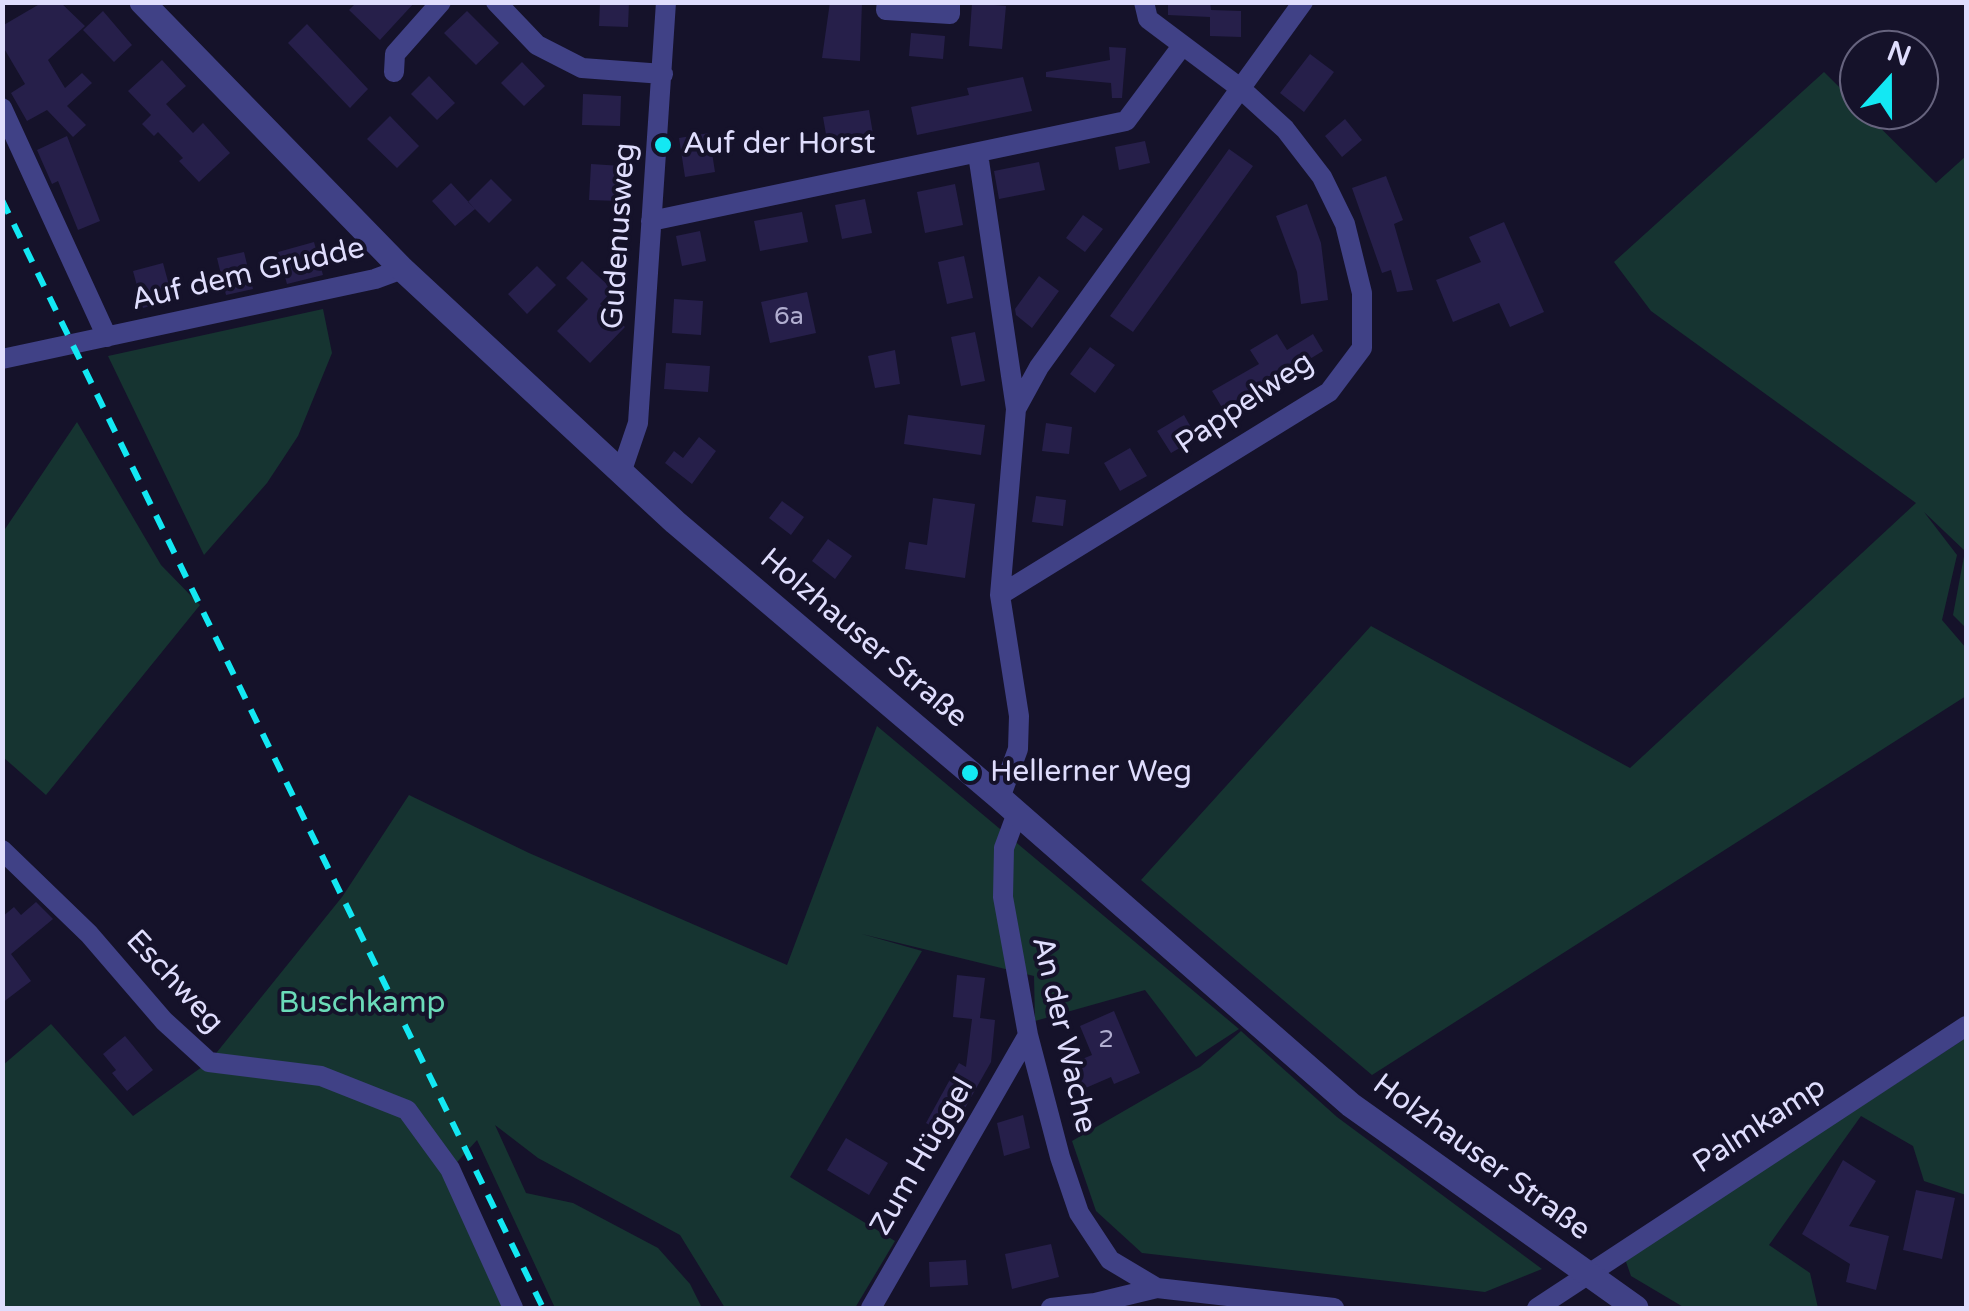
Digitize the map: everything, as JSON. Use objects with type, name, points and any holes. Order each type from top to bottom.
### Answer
[{"type":"street","name":"Holzhauser Straße","points":[[142,2],[402,269],[674,522],[1351,1105],[1636,1308]]},
{"type":"street","points":[[394,72],[395,54],[442,2]]},
{"type":"street","points":[[496,2],[537,45],[582,68],[663,74]]},
{"type":"street","name":"Gudenusweg","points":[[622,470],[638,423],[666,2]]},
{"type":"street","points":[[887,2],[886,10],[950,14],[950,2]]},
{"type":"street","name":"Pappelweg","points":[[1000,595],[1329,392],[1362,348],[1362,293],[1344,224],[1322,177],[1285,130],[1240,88],[1148,18],[1144,2]]},
{"type":"street","points":[[1016,409],[1039,367],[1303,2]]},
{"type":"street","points":[[652,221],[1126,121],[1182,46]]},
{"type":"street","name":"Auf dem Grudde","points":[[2,108],[107,337]]},
{"type":"street","points":[[978,154],[1016,409],[1000,595],[1019,716],[1018,749],[1008,806]]},
{"type":"street","name":"Auf dem Grudde","points":[[2,359],[375,279],[402,269]]},
{"type":"street","name":"An der Wache","points":[[1008,806],[1003,897],[1028,1035],[1060,1157],[1079,1213],[1110,1260],[1156,1288]]},
{"type":"street","name":"Eschweg","points":[[2,850],[89,934],[164,1021],[209,1062],[320,1076],[407,1110],[450,1170],[513,1308]]},
{"type":"street","name":"Palmkamp","points":[[1587,1276],[1966,1026]]},
{"type":"street","name":"Zum Hüggel","points":[[871,1308],[1028,1035]]},
{"type":"street","points":[[1537,1308],[1587,1276]]},
{"type":"street","points":[[1051,1308],[1095,1303],[1156,1288],[1334,1308]]},
{"type":"green space","points":[[1824,72],[1839,87],[1839,130],[1883,130],[1936,183],[1966,156],[1966,628],[1953,615],[1965,551],[1924,512],[1957,555],[1942,620],[1966,648],[1966,696],[1372,1075],[1141,880],[1371,626],[1630,768],[1916,503],[1651,311],[1614,262]]},
{"type":"green space","points":[[323,309],[332,353],[298,436],[267,483],[204,555],[108,356]]},
{"type":"green space","points":[[77,422],[161,565],[200,605],[46,795],[3,757],[3,532]]},
{"type":"green space","name":"Buschkamp","points":[[877,726],[1239,1029],[1196,1057],[1145,990],[1035,1021],[1034,976],[862,934],[922,951],[790,1177],[895,1241],[855,1308],[725,1308],[680,1235],[538,1158],[495,1125],[526,1193],[573,1203],[658,1248],[690,1284],[702,1308],[555,1308],[477,1140],[450,1170],[513,1308],[3,1308],[3,1065],[51,1024],[133,1116],[209,1062],[342,897],[409,795],[529,853],[787,965]]},
{"type":"green space","points":[[1241,1031],[1337,1117],[1542,1269],[1485,1292],[1142,1253],[1096,1211],[1072,1141],[1200,1067]]},
{"type":"green space","points":[[1966,1038],[1966,1195],[1924,1181],[1913,1146],[1861,1116],[1769,1245],[1810,1273],[1818,1308],[1685,1308],[1631,1276],[1625,1259]]},
{"type":"building","points":[[43,2],[60,2],[85,26],[48,60],[65,88],[82,73],[92,83],[67,106],[86,125],[73,137],[47,110],[27,121],[11,93],[25,84],[2,45],[2,26]]},
{"type":"building","points":[[357,2],[415,2],[380,40],[349,10]]},
{"type":"building","points":[[600,2],[629,2],[628,27],[599,26]]},
{"type":"building","points":[[830,2],[862,2],[860,61],[822,58]]},
{"type":"building","points":[[1168,2],[1210,2],[1211,10],[1241,11],[1241,37],[1210,36],[1210,17],[1168,15]]},
{"type":"building","points":[[972,3],[1006,6],[1002,49],[969,46]]},
{"type":"building","points":[[103,11],[132,45],[114,62],[83,30]]},
{"type":"building","points":[[467,11],[499,43],[476,65],[444,33]]},
{"type":"building","points":[[307,24],[368,89],[350,108],[288,43]]},
{"type":"building","points":[[911,33],[945,36],[943,59],[909,56]]},
{"type":"building","points":[[1109,47],[1126,48],[1122,98],[1112,98],[1111,83],[1046,77],[1046,72],[1110,60]]},
{"type":"building","points":[[1310,54],[1334,72],[1304,112],[1280,93]]},
{"type":"building","points":[[162,60],[186,86],[166,104],[193,133],[203,123],[230,153],[199,182],[158,132],[154,136],[142,124],[151,115],[128,91]]},
{"type":"building","points":[[522,62],[545,86],[524,106],[501,83]]},
{"type":"building","points":[[429,76],[455,103],[437,120],[411,94]]},
{"type":"building","points":[[1023,77],[1032,111],[917,135],[911,107],[969,95],[967,88]]},
{"type":"building","points":[[583,94],[621,96],[620,126],[582,125]]},
{"type":"building","points":[[869,110],[874,140],[828,146],[823,117]]},
{"type":"building","points":[[390,116],[419,146],[397,168],[367,139]]},
{"type":"building","points":[[1345,119],[1362,140],[1342,157],[1325,136]]},
{"type":"building","points":[[709,133],[715,172],[685,177],[679,138]]},
{"type":"building","points":[[67,136],[100,221],[78,230],[58,181],[52,184],[37,150]]},
{"type":"building","points":[[1145,141],[1150,163],[1119,170],[1115,147]]},
{"type":"building","points":[[1229,149],[1253,166],[1133,332],[1110,316]]},
{"type":"building","points":[[1039,162],[1045,190],[999,199],[994,171]]},
{"type":"building","points":[[591,164],[622,166],[620,201],[589,200]]},
{"type":"building","points":[[1386,176],[1403,220],[1394,224],[1413,290],[1397,292],[1391,270],[1382,273],[1352,188]]},
{"type":"building","points":[[491,179],[512,200],[489,223],[468,202]]},
{"type":"building","points":[[451,183],[475,209],[455,226],[432,201]]},
{"type":"building","points":[[955,184],[963,225],[925,233],[917,192]]},
{"type":"building","points":[[865,199],[872,233],[842,239],[835,205]]},
{"type":"building","points":[[1307,204],[1321,243],[1328,300],[1301,304],[1297,272],[1276,216]]},
{"type":"building","points":[[802,212],[808,242],[760,251],[754,221]]},
{"type":"building","points":[[1083,215],[1103,229],[1085,252],[1066,238]]},
{"type":"building","points":[[1504,222],[1544,312],[1510,327],[1499,303],[1453,322],[1436,280],[1481,262],[1469,237]]},
{"type":"building","points":[[700,231],[706,261],[682,266],[676,236]]},
{"type":"building","points":[[314,242],[323,275],[287,284],[278,252]]},
{"type":"building","points":[[244,252],[253,289],[226,295],[217,258]]},
{"type":"building","points":[[964,256],[973,298],[947,304],[938,262]]},
{"type":"building","points":[[582,261],[613,290],[600,304],[625,327],[590,363],[557,331],[588,299],[566,278]]},
{"type":"building","points":[[163,263],[173,300],[143,308],[133,271]]},
{"type":"building","points":[[537,266],[556,285],[527,314],[508,294]]},
{"type":"building","points":[[1039,276],[1059,291],[1032,328],[1016,315],[1015,309]]},
{"type":"building","points":[[807,292],[816,333],[770,343],[761,302]]},
{"type":"building","points":[[674,299],[703,301],[701,335],[672,333]]},
{"type":"building","points":[[975,332],[985,381],[961,386],[951,337]]},
{"type":"building","points":[[1277,334],[1287,350],[1313,334],[1323,351],[1226,414],[1212,391],[1259,364],[1250,350]]},
{"type":"building","points":[[1090,347],[1115,365],[1095,393],[1070,374]]},
{"type":"building","points":[[895,350],[900,384],[875,388],[868,356]]},
{"type":"building","points":[[666,363],[710,366],[708,392],[664,389]]},
{"type":"building","points":[[908,415],[985,425],[981,455],[904,444]]},
{"type":"building","points":[[1184,415],[1197,438],[1171,453],[1157,431]]},
{"type":"building","points":[[1046,423],[1072,427],[1069,454],[1042,451]]},
{"type":"building","points":[[699,437],[716,451],[692,484],[665,463],[674,451],[683,458]]},
{"type":"building","points":[[1130,448],[1147,476],[1120,491],[1104,463]]},
{"type":"building","points":[[1036,496],[1066,500],[1063,526],[1032,522]]},
{"type":"building","points":[[933,498],[975,504],[965,578],[905,569],[909,542],[927,545]]},
{"type":"building","points":[[782,501],[804,517],[791,535],[769,518]]},
{"type":"building","points":[[828,539],[852,556],[835,579],[812,561]]},
{"type":"building","points":[[36,902],[53,919],[11,954],[31,981],[2,1003],[2,917],[14,907],[21,915]]},
{"type":"building","points":[[957,975],[985,978],[980,1018],[995,1020],[991,1062],[961,1115],[953,1110],[942,1132],[926,1123],[959,1063],[966,1067],[972,1019],[953,1017]]},
{"type":"building","points":[[1114,1011],[1140,1073],[1114,1084],[1111,1077],[1081,1090],[1070,1064],[1092,1055],[1080,1026]]},
{"type":"building","points":[[125,1036],[153,1070],[127,1091],[103,1054]]},
{"type":"building","points":[[1023,1115],[1030,1148],[1004,1156],[997,1123]]},
{"type":"building","points":[[846,1138],[888,1163],[869,1195],[827,1170]]},
{"type":"building","points":[[1843,1160],[1876,1181],[1849,1226],[1889,1236],[1876,1290],[1846,1282],[1850,1264],[1802,1234]]},
{"type":"building","points":[[1916,1190],[1955,1198],[1942,1259],[1903,1250]]},
{"type":"building","points":[[1051,1244],[1059,1277],[1012,1289],[1005,1254]]},
{"type":"building","points":[[966,1260],[968,1285],[930,1287],[929,1262]]},
{"type":"railway","points":[[2,200],[543,1308]]},
{"type":"place","name":"Auf der Horst","points":[[663,145]]},
{"type":"place","name":"Hellerner Weg","points":[[970,773]]}]
